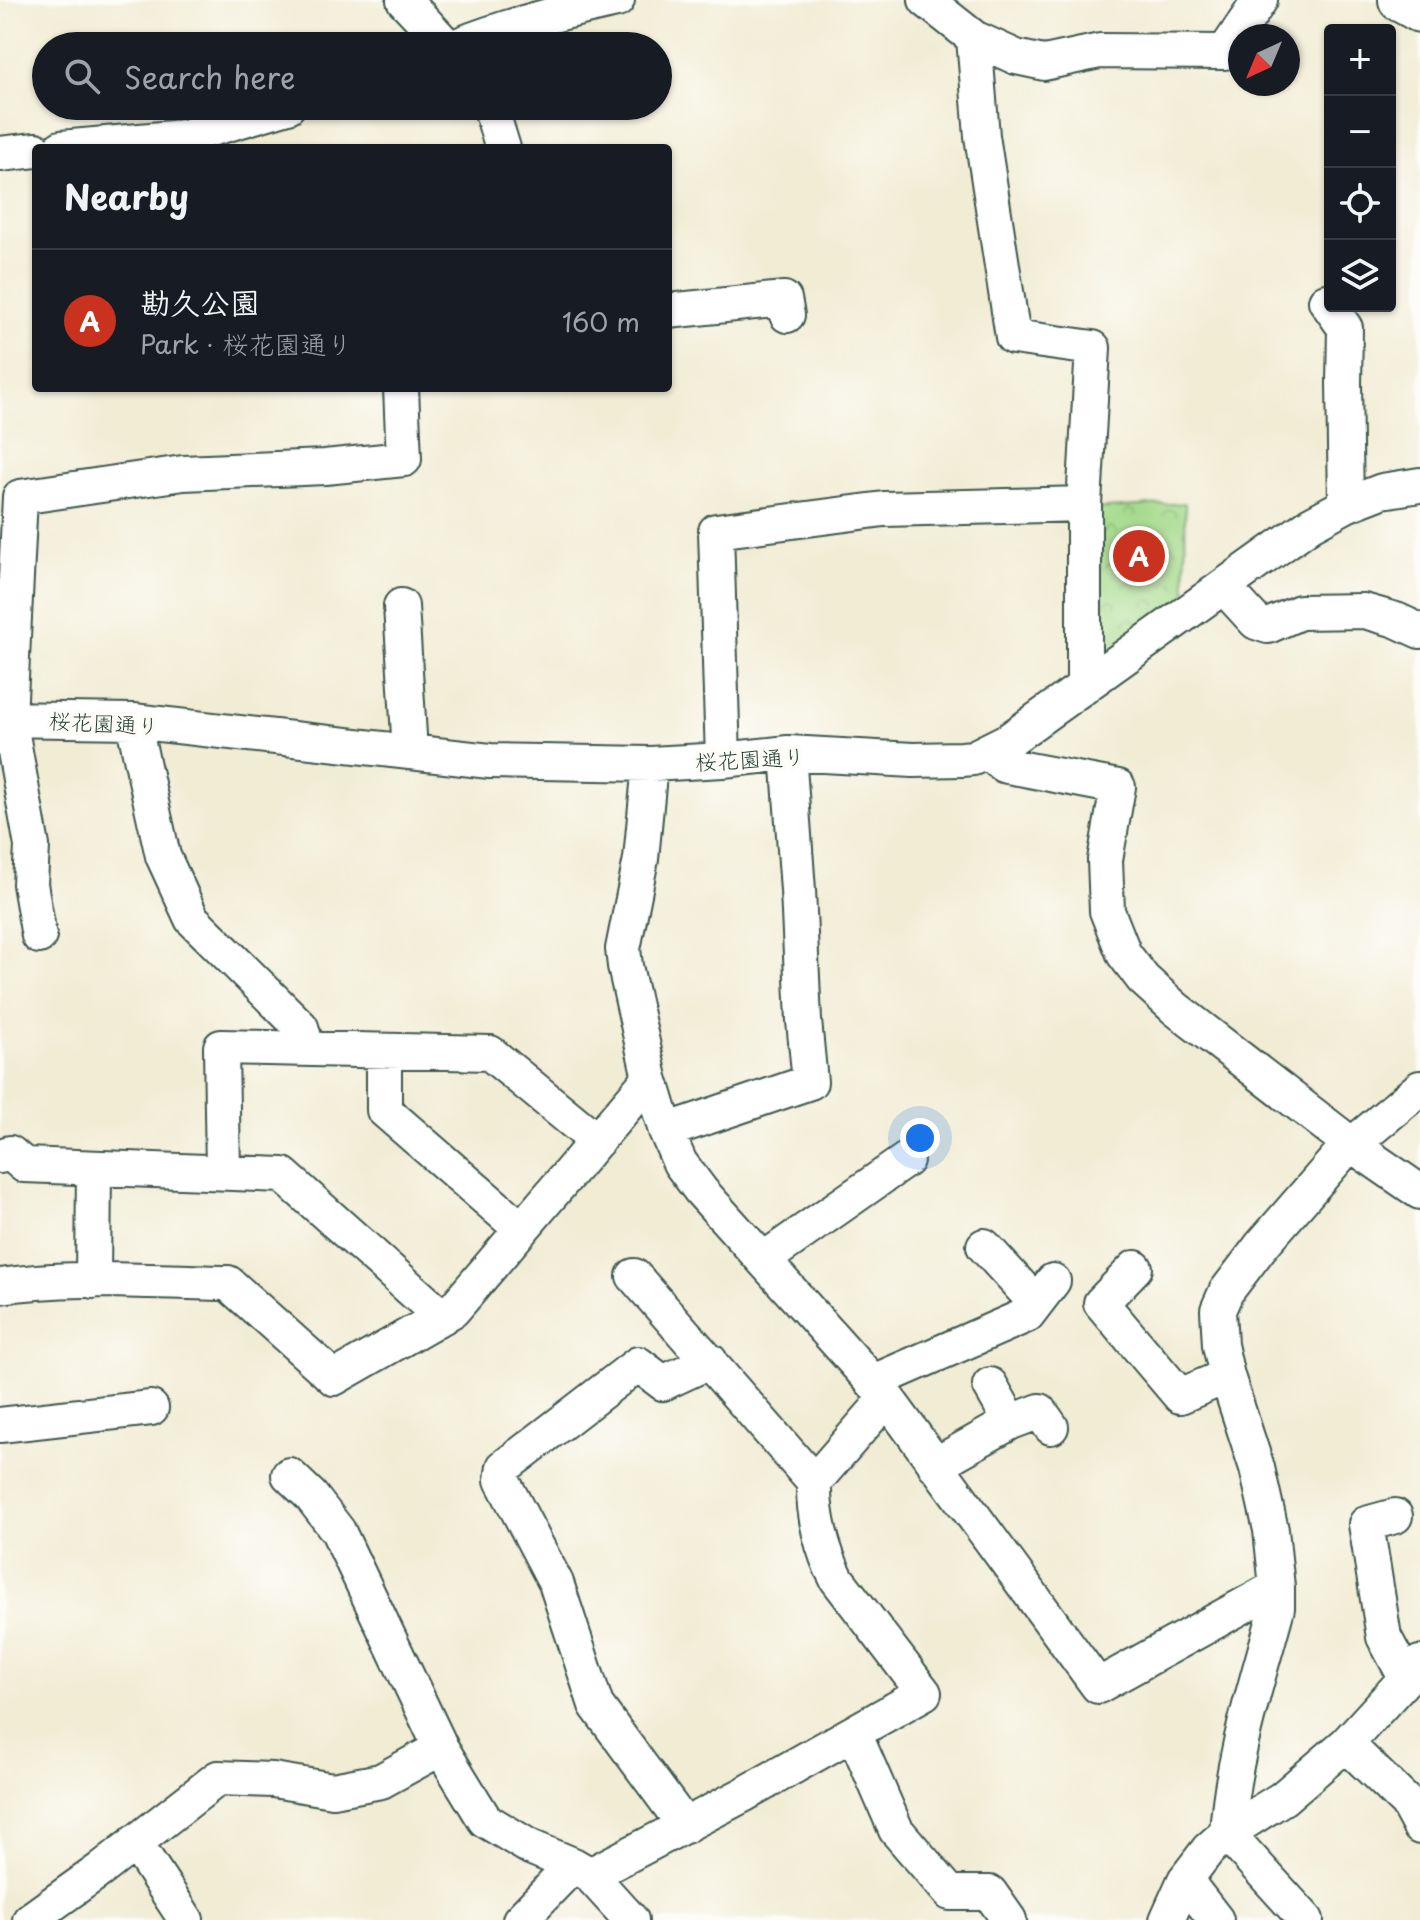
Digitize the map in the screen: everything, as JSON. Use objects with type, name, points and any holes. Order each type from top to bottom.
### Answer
[{"type":"main road","points":[[1400,0],[1420,11]]},
{"type":"street","points":[[404,0],[434,32]]},
{"type":"street","points":[[491,32],[617,0]]},
{"type":"street","points":[[926,0],[974,38],[1016,57],[1044,63],[1100,51],[1225,52],[1260,0]]},
{"type":"street","points":[[974,38],[982,136],[1013,337],[1093,348],[1084,504],[1084,687]]},
{"type":"street","points":[[106,144],[184,137],[241,120]]},
{"type":"street","points":[[494,120],[502,144]]},
{"type":"street","points":[[0,154],[32,150]]},
{"type":"street","points":[[672,311],[784,299],[787,315]]},
{"type":"street","points":[[1334,312],[1345,328],[1346,505]]},
{"type":"street","points":[[39,936],[30,884],[32,846],[4,718],[20,497],[183,473],[325,467],[404,459],[401,392]]},
{"type":"street","name":"桜花園通り","points":[[4,718],[133,721],[520,762],[650,764],[788,753],[913,760],[973,758],[1009,740],[1311,524],[1346,505],[1382,491],[1420,485]]},
{"type":"street","points":[[723,760],[716,531],[884,509],[1084,504]]},
{"type":"street","points":[[1224,587],[1256,622],[1268,626],[1300,612],[1364,611],[1420,631]]},
{"type":"street","points":[[401,606],[410,752]]},
{"type":"street","points":[[133,721],[163,856],[192,919],[301,1027],[307,1048]]},
{"type":"street","points":[[988,752],[1003,765],[1118,787],[1105,860],[1106,898],[1107,911],[1124,954],[1143,979],[1176,1009],[1352,1145],[1420,1192]]},
{"type":"street","points":[[666,1131],[810,1082],[788,753]]},
{"type":"street","points":[[650,764],[641,859],[623,949],[625,966],[650,1078],[666,1131],[680,1163],[701,1191],[880,1390],[1098,1686],[1277,1587]]},
{"type":"street","points":[[223,1172],[221,1047],[490,1053],[597,1141]]},
{"type":"street","points":[[384,1051],[384,1110],[521,1229]]},
{"type":"street","points":[[0,1286],[25,1282],[93,1281],[228,1283],[334,1378],[453,1310],[650,1078]]},
{"type":"street","points":[[1306,1920],[1227,1833],[1239,1749],[1277,1608],[1277,1587],[1271,1530],[1257,1468],[1227,1376],[1220,1345],[1218,1310],[1226,1292],[1261,1246],[1341,1154],[1420,1088]]},
{"type":"street","points":[[0,1156],[10,1153],[24,1165],[283,1175],[442,1317]]},
{"type":"street","points":[[763,1260],[906,1160]]},
{"type":"street","points":[[93,1281],[94,1168]]},
{"type":"street","points":[[520,1920],[581,1870],[685,1826],[924,1693],[837,1579],[827,1560],[813,1499],[814,1482],[880,1390],[1027,1315],[1044,1292],[984,1246]]},
{"type":"street","points":[[1135,1268],[1101,1303],[1170,1385],[1180,1396],[1227,1376]]},
{"type":"street","points":[[634,1276],[814,1482]]},
{"type":"street","points":[[685,1826],[596,1705],[556,1583],[502,1480],[504,1467],[638,1364],[663,1383],[710,1361]]},
{"type":"street","points":[[990,1385],[1011,1422]]},
{"type":"street","points":[[0,1425],[151,1408]]},
{"type":"street","points":[[935,1465],[1011,1422],[1040,1411],[1051,1427]]},
{"type":"street","points":[[289,1475],[311,1496],[338,1531],[441,1748],[485,1820],[530,1847],[581,1870],[631,1920]]},
{"type":"street","points":[[1167,1920],[1185,1880],[1208,1850],[1227,1833],[1283,1798],[1346,1744],[1413,1671],[1384,1637],[1366,1524],[1395,1516]]},
{"type":"street","points":[[854,1733],[896,1830],[950,1893],[990,1893],[1009,1920]]},
{"type":"street","points":[[1346,1744],[1407,1803],[1420,1827]]},
{"type":"street","points":[[30,1920],[218,1778],[273,1780],[333,1790],[381,1781],[441,1748]]},
{"type":"street","points":[[135,1842],[186,1920]]},
{"type":"street","points":[[1185,1880],[1216,1920]]},
{"type":"green space","points":[[1185,503],[1186,604],[1094,671],[1091,509]]},
{"type":"place","name":"勘久公園","points":[[1139,556]]}]
